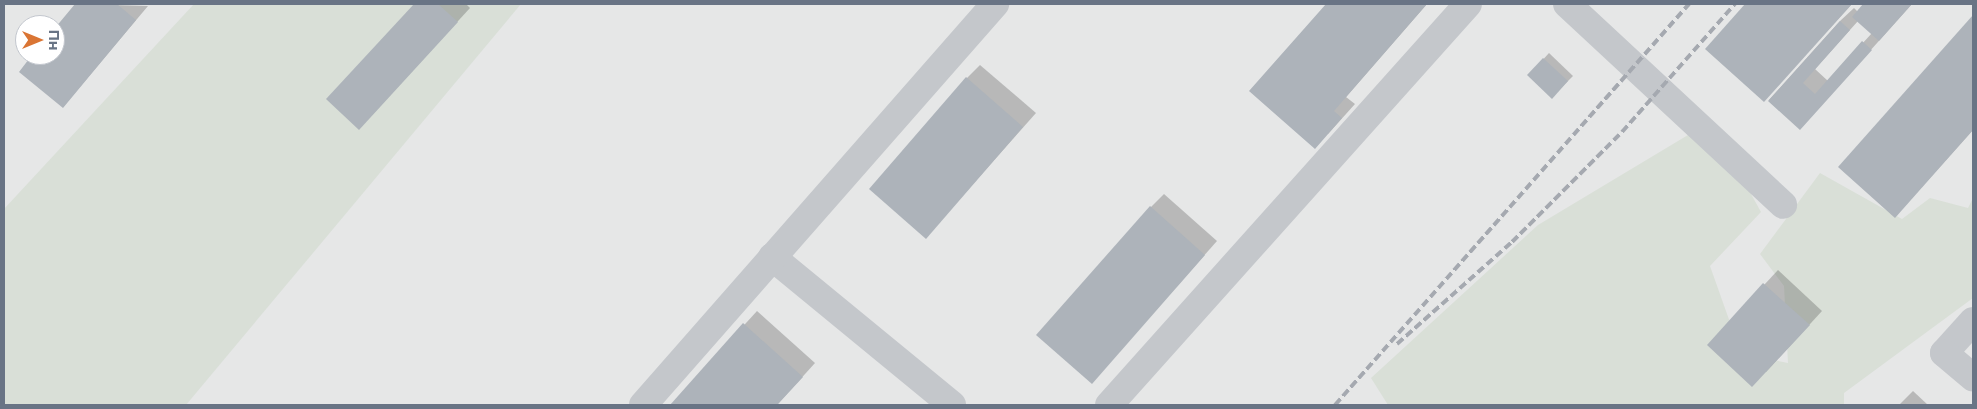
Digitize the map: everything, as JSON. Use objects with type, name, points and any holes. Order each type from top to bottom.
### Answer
[{"type":"lane","points":[[643,405],[995,4]]},
{"type":"lane","points":[[1109,405],[1468,4]]},
{"type":"lane","points":[[1567,4],[1783,206]]},
{"type":"lane","points":[[772,257],[952,405]]},
{"type":"lane","points":[[1973,321],[1944,353],[1973,378]]},
{"type":"shaded area","points":[[4,4],[1973,4],[1973,405],[4,405]]},
{"type":"shaded area","points":[[194,4],[521,4],[186,405],[4,405],[4,209]]},
{"type":"shaded area","points":[[1688,135],[1725,147],[1761,212],[1710,266],[1732,328],[1722,349],[1788,363],[1784,286],[1760,254],[1820,173],[1902,219],[1930,198],[1968,208],[1973,198],[1973,298],[1844,393],[1844,405],[1388,405],[1371,378],[1538,225]]},
{"type":"building","points":[[75,4],[117,4],[136,20],[63,108],[19,72],[24,65],[65,65],[65,16]]},
{"type":"building","points":[[414,4],[438,4],[458,22],[359,130],[326,99]]},
{"type":"building","points":[[1326,4],[1427,4],[1334,111],[1342,118],[1315,149],[1249,91]]},
{"type":"building","points":[[1745,4],[1852,4],[1764,102],[1705,49]]},
{"type":"building","points":[[1863,4],[1912,4],[1879,41],[1852,17]]},
{"type":"building","points":[[1973,15],[1973,130],[1895,218],[1838,167]]},
{"type":"building","points":[[1840,21],[1850,30],[1803,83],[1815,94],[1862,41],[1872,50],[1800,130],[1768,101]]},
{"type":"building","points":[[1543,58],[1568,81],[1552,99],[1527,75]]},
{"type":"building","points":[[966,77],[1023,127],[926,239],[869,189]]},
{"type":"building","points":[[1150,206],[1205,255],[1092,384],[1036,335]]},
{"type":"building","points":[[1763,283],[1810,325],[1752,387],[1707,345]]},
{"type":"building","points":[[743,323],[803,377],[777,405],[670,405]]},
{"type":"railway","points":[[1335,405],[1689,4]]},
{"type":"railway","points":[[1397,344],[1512,242],[1622,132],[1735,4]]}]
